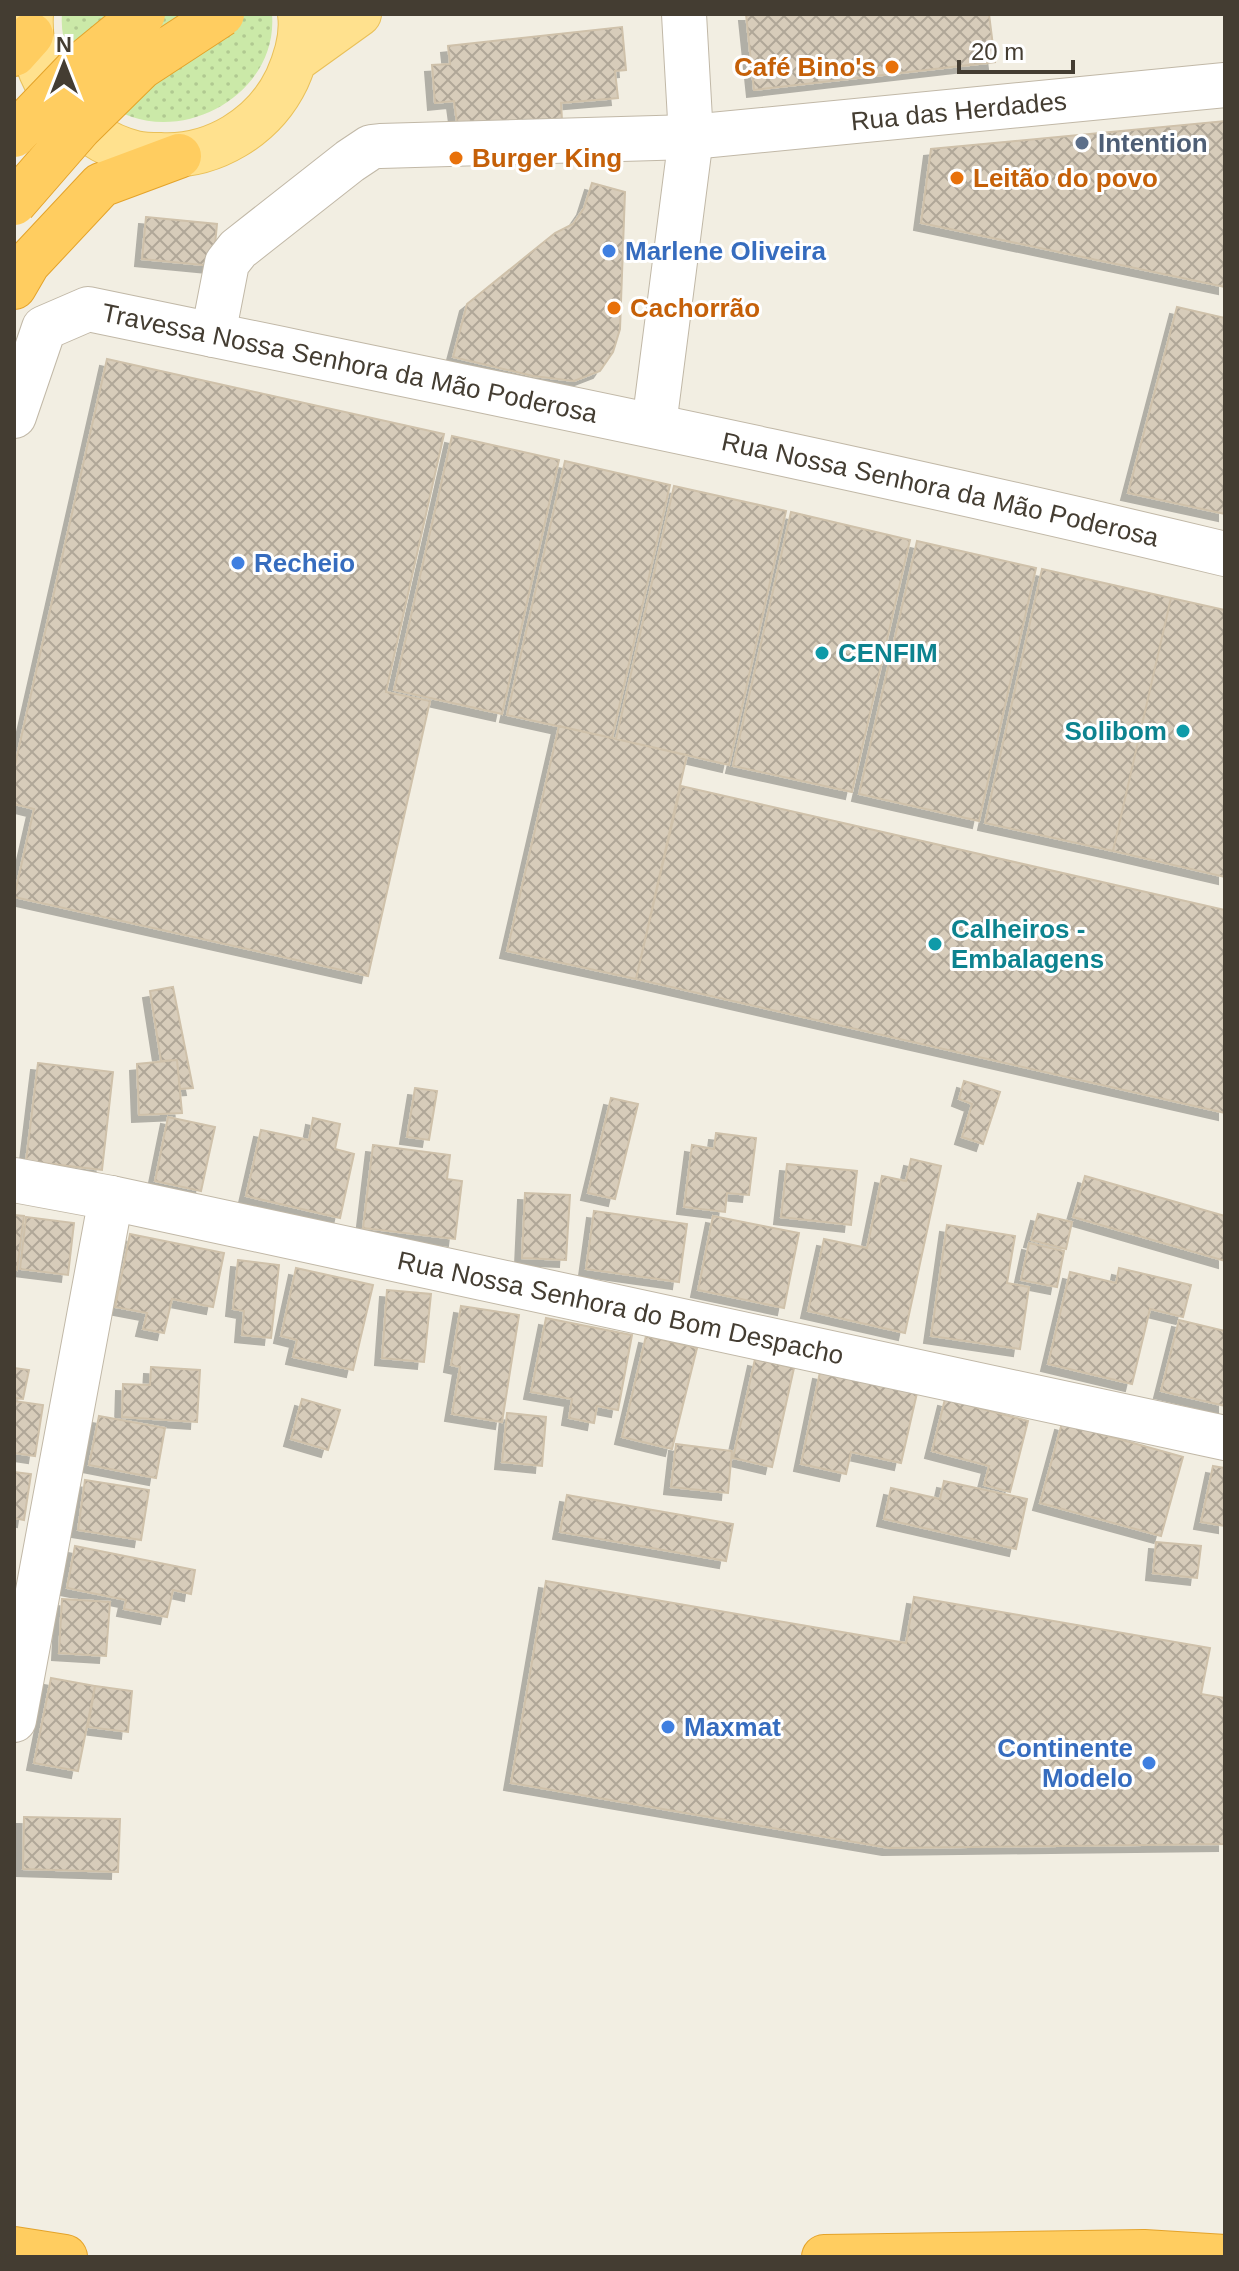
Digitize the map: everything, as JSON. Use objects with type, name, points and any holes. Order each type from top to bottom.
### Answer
[{"type":"highway","points":[[14,135],[82,64],[143,14]]},
{"type":"highway","points":[[14,203],[80,127],[141,67],[222,14]]},
{"type":"highway","points":[[14,287],[28,263],[101,185],[179,156]]},
{"type":"highway","points":[[14,2249],[65,2257]]},
{"type":"highway","points":[[824,2257],[1144,2252],[1225,2257]]},
{"type":"main road","points":[[25,27],[41,76],[64,111],[97,138],[136,154],[179,156],[217,146],[252,126],[278,97],[295,60],[300,14]]},
{"type":"main road","points":[[295,60],[359,14]]},
{"type":"street","points":[[654,425],[691,137],[684,14]]},
{"type":"street","name":"Rua das Herdades","points":[[213,335],[227,263],[238,249],[371,147],[691,137],[1225,85]]},
{"type":"street","name":"Travessa Nossa Senhora da Mão Poderosa","points":[[14,416],[44,328],[88,309],[654,425]]},
{"type":"street","name":"Rua Nossa Senhora da Mão Poderosa","points":[[654,425],[1225,554]]},
{"type":"street","name":"Rua Nossa Senhora do Bom Despacho","points":[[14,1180],[111,1198],[1225,1438]]},
{"type":"street","points":[[14,1720],[111,1198]]},
{"type":"green space","points":[[62,14],[272,14],[269,45],[258,71],[238,94],[214,110],[186,120],[157,122],[128,116],[96,95],[66,47]]},
{"type":"building","points":[[746,14],[989,14],[995,62],[754,90]]},
{"type":"building","points":[[622,27],[626,70],[615,71],[618,98],[561,103],[562,120],[458,131],[454,101],[435,103],[432,65],[450,64],[448,46]]},
{"type":"building","points":[[1225,121],[1225,287],[921,223],[931,149]]},
{"type":"building","points":[[592,183],[625,192],[620,329],[613,352],[600,371],[574,381],[533,376],[453,357],[467,304],[555,233],[573,224],[584,208]]},
{"type":"building","points":[[146,217],[217,224],[213,266],[142,259]]},
{"type":"building","points":[[1177,307],[1225,318],[1225,514],[1128,493]]},
{"type":"building","name":"Recheio","points":[[107,359],[444,434],[386,692],[430,701],[368,976],[14,897],[34,809],[14,804],[14,769]]},
{"type":"building","points":[[452,436],[559,460],[502,714],[394,690]]},
{"type":"building","points":[[565,461],[670,485],[612,738],[507,715]]},
{"type":"building","points":[[674,486],[786,511],[729,765],[616,739]]},
{"type":"building","name":"CENFIM","points":[[791,512],[910,540],[852,792],[733,766]]},
{"type":"building","points":[[917,541],[1036,568],[979,821],[859,794]]},
{"type":"building","points":[[1042,569],[1171,598],[1113,851],[985,823]]},
{"type":"building","name":"Solibom","points":[[1171,598],[1225,610],[1225,877],[1113,851]]},
{"type":"building","points":[[559,726],[687,755],[636,979],[507,951]]},
{"type":"building","name":"Calheiros - Embalagens","points":[[681,786],[1225,910],[1225,1113],[636,979]]},
{"type":"building","points":[[173,987],[193,1088],[180,1089],[177,1060],[161,1061],[150,991]]},
{"type":"building","points":[[177,1060],[182,1113],[139,1115],[137,1064]]},
{"type":"building","points":[[38,1063],[113,1072],[102,1170],[26,1161]]},
{"type":"building","points":[[964,1081],[1000,1092],[983,1144],[962,1137],[972,1104],[959,1099]]},
{"type":"building","points":[[415,1088],[437,1091],[429,1140],[407,1137]]},
{"type":"building","points":[[611,1098],[638,1104],[615,1199],[588,1193]]},
{"type":"building","points":[[168,1117],[215,1127],[201,1191],[155,1181]]},
{"type":"building","points":[[313,1118],[340,1124],[335,1149],[354,1154],[340,1218],[246,1196],[261,1130],[309,1140]]},
{"type":"building","points":[[716,1133],[756,1138],[749,1195],[727,1193],[725,1212],[684,1207],[692,1145],[714,1149]]},
{"type":"building","points":[[373,1145],[450,1155],[447,1179],[462,1181],[455,1239],[363,1228]]},
{"type":"building","points":[[911,1159],[941,1166],[905,1333],[808,1311],[824,1239],[867,1248],[882,1176],[906,1181]]},
{"type":"building","points":[[787,1164],[857,1171],[851,1225],[781,1217]]},
{"type":"building","points":[[1085,1176],[1225,1216],[1225,1261],[1073,1217]]},
{"type":"building","points":[[525,1193],[570,1195],[566,1260],[522,1258]]},
{"type":"building","points":[[594,1211],[687,1224],[679,1282],[586,1269]]},
{"type":"building","points":[[1038,1214],[1072,1222],[1066,1249],[1031,1240]]},
{"type":"building","points":[[14,1215],[24,1216],[17,1270],[14,1269]]},
{"type":"building","points":[[713,1216],[799,1233],[784,1308],[698,1290]]},
{"type":"building","points":[[26,1217],[74,1223],[68,1275],[20,1269]]},
{"type":"building","points":[[947,1225],[1015,1236],[1007,1283],[1029,1287],[1020,1349],[931,1336]]},
{"type":"building","points":[[130,1234],[224,1253],[213,1307],[172,1299],[164,1333],[143,1329],[147,1313],[115,1307]]},
{"type":"building","points":[[1029,1243],[1064,1251],[1057,1287],[1021,1280]]},
{"type":"building","points":[[238,1260],[279,1265],[271,1338],[242,1335],[244,1311],[233,1309]]},
{"type":"building","points":[[296,1268],[373,1285],[353,1370],[293,1357],[297,1340],[281,1336]]},
{"type":"building","points":[[1119,1268],[1191,1285],[1183,1317],[1150,1309],[1132,1384],[1048,1364],[1070,1272],[1116,1283]]},
{"type":"building","points":[[387,1290],[431,1294],[424,1362],[382,1358]]},
{"type":"building","points":[[461,1306],[519,1315],[502,1422],[452,1414],[460,1367],[451,1365]]},
{"type":"building","points":[[546,1318],[632,1335],[618,1410],[597,1406],[594,1423],[569,1418],[572,1399],[531,1392]]},
{"type":"building","points":[[1179,1320],[1225,1331],[1225,1406],[1161,1391]]},
{"type":"building","points":[[646,1336],[697,1348],[672,1449],[622,1437]]},
{"type":"building","points":[[755,1359],[794,1368],[772,1467],[733,1458]]},
{"type":"building","points":[[151,1367],[200,1370],[197,1422],[122,1417],[123,1384],[150,1385]]},
{"type":"building","points":[[14,1368],[29,1370],[23,1399],[14,1398]]},
{"type":"building","points":[[820,1372],[917,1393],[901,1463],[851,1452],[846,1474],[801,1464]]},
{"type":"building","points":[[302,1399],[340,1410],[328,1450],[291,1439]]},
{"type":"building","points":[[945,1399],[1028,1421],[1010,1492],[984,1485],[989,1466],[932,1451]]},
{"type":"building","points":[[14,1401],[43,1405],[35,1456],[14,1453]]},
{"type":"building","points":[[507,1413],[546,1417],[542,1466],[502,1462]]},
{"type":"building","points":[[99,1416],[165,1428],[156,1478],[89,1465]]},
{"type":"building","points":[[1062,1423],[1183,1457],[1161,1536],[1040,1503]]},
{"type":"building","points":[[676,1444],[732,1451],[728,1493],[671,1487]]},
{"type":"building","points":[[1213,1466],[1225,1468],[1225,1526],[1201,1522]]},
{"type":"building","points":[[14,1472],[31,1474],[24,1520],[14,1518]]},
{"type":"building","points":[[85,1480],[149,1490],[141,1540],[78,1530]]},
{"type":"building","points":[[944,1481],[1027,1499],[1016,1549],[884,1519],[891,1488],[940,1499]]},
{"type":"building","points":[[567,1495],[733,1524],[726,1561],[560,1532]]},
{"type":"building","points":[[1156,1542],[1201,1546],[1197,1578],[1153,1573]]},
{"type":"building","points":[[75,1546],[195,1570],[191,1594],[173,1590],[167,1617],[124,1609],[126,1600],[67,1588]]},
{"type":"building","points":[[546,1581],[906,1643],[914,1597],[1210,1648],[1201,1694],[1225,1698],[1225,1844],[889,1848],[511,1783]]},
{"type":"building","points":[[62,1599],[110,1602],[106,1656],[59,1653]]},
{"type":"building","points":[[51,1678],[95,1686],[78,1771],[34,1763]]},
{"type":"building","points":[[95,1686],[132,1691],[128,1732],[88,1727]]},
{"type":"building","points":[[24,1817],[120,1819],[118,1872],[23,1869]]},
{"type":"place","name":"Café Bino's","points":[[892,67]]},
{"type":"place","name":"Intention","points":[[1082,143]]},
{"type":"place","name":"Burger King","points":[[456,158]]},
{"type":"place","name":"Leitão do povo","points":[[957,178]]},
{"type":"place","name":"Marlene Oliveira","points":[[609,251]]},
{"type":"place","name":"Cachorrão","points":[[614,308]]},
{"type":"place","name":"Recheio","points":[[238,563]]},
{"type":"place","name":"CENFIM","points":[[822,653]]},
{"type":"place","name":"Solibom","points":[[1183,731]]},
{"type":"place","name":"Calheiros - Embalagens","points":[[935,944]]},
{"type":"place","name":"Maxmat","points":[[668,1727]]},
{"type":"place","name":"Continente Modelo","points":[[1149,1763]]}]
